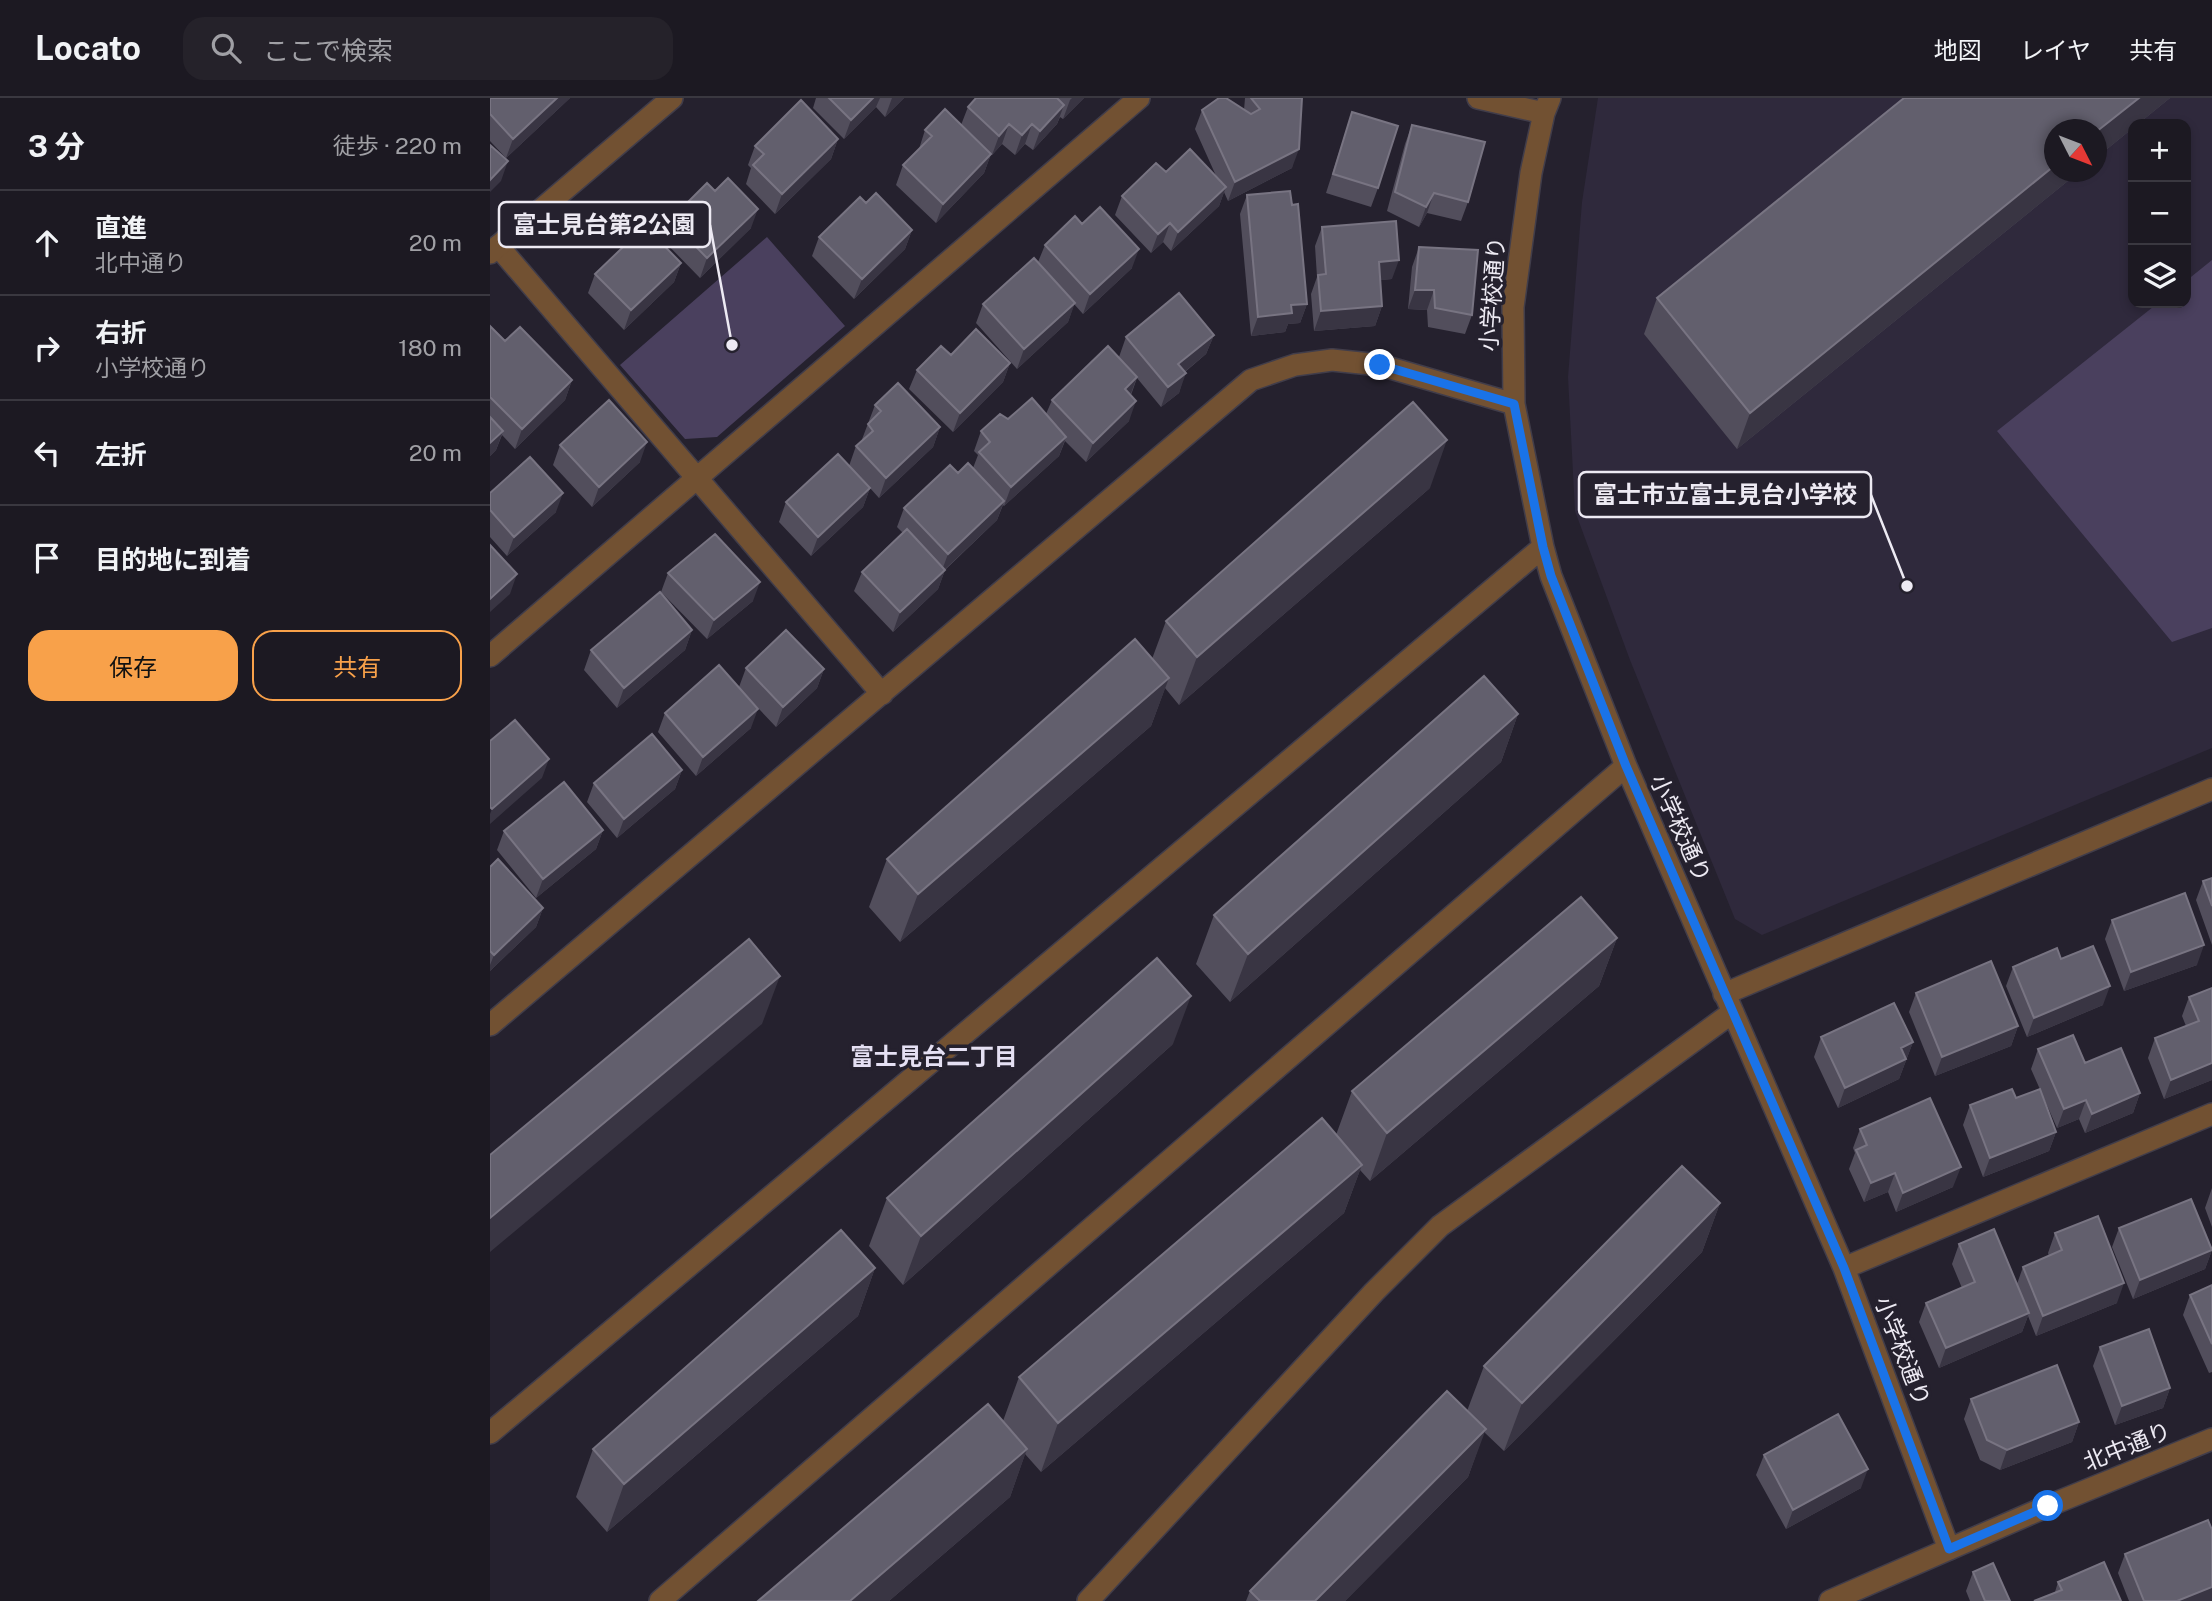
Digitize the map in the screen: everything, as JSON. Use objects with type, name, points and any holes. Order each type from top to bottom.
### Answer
[{"type":"street","points":[[672,98],[494,250],[696,478],[881,694]]},
{"type":"street","points":[[490,656],[1139,98]]},
{"type":"street","points":[[1478,98],[1547,106]]},
{"type":"street","name":"小学校通り","points":[[1547,106],[1531,173],[1513,307],[1514,404],[1551,576],[1626,766],[1844,1268],[1949,1549]]},
{"type":"street","points":[[490,1026],[1251,380],[1295,365],[1332,360],[1380,365],[1514,404]]},
{"type":"street","points":[[490,1433],[1543,547]]},
{"type":"street","points":[[660,1601],[1626,766]]},
{"type":"street","points":[[1087,1601],[1374,1293],[1440,1226],[1728,1003],[2212,789]]},
{"type":"street","points":[[1844,1268],[2212,1114]]},
{"type":"street","name":"北中通り","points":[[1830,1601],[1858,1596],[1949,1549],[2212,1439]]},
{"type":"shaded area","points":[[1598,98],[2212,98],[2212,748],[1762,935],[1735,919],[1630,660],[1575,511],[1568,377],[1582,202]]},
{"type":"shaded area","points":[[767,237],[845,326],[717,437],[685,439],[620,365]]},
{"type":"shaded area","points":[[2212,260],[2212,628],[2172,642],[1997,431],[2152,308],[2191,308],[2191,277]]},
{"type":"building","points":[[490,98],[557,98],[513,139],[490,114]]},
{"type":"building","points":[[829,98],[873,98],[851,120]]},
{"type":"building","points":[[976,98],[1057,98],[1064,105],[1040,131],[1032,124],[1022,135],[1009,124],[999,136],[968,107]]},
{"type":"building","points":[[1219,98],[1226,98],[1251,114],[1260,109],[1251,98],[1302,98],[1299,149],[1235,182],[1202,110]]},
{"type":"building","points":[[1904,98],[2139,98],[2107,123],[2107,119],[2044,119],[2044,174],[1750,413],[1657,298]]},
{"type":"building","points":[[801,100],[838,139],[782,194],[753,165],[764,154],[755,146]]},
{"type":"building","points":[[945,109],[991,154],[943,204],[903,165],[932,136],[925,130]]},
{"type":"building","points":[[1352,112],[1398,126],[1378,188],[1333,174]]},
{"type":"building","points":[[1412,125],[1485,142],[1468,202],[1434,193],[1426,207],[1395,192]]},
{"type":"building","points":[[490,145],[508,161],[490,180]]},
{"type":"building","points":[[1190,149],[1226,187],[1178,232],[1170,223],[1158,234],[1122,196],[1156,163],[1166,172]]},
{"type":"building","points":[[728,178],[758,209],[707,258],[670,220],[707,183],[715,191]]},
{"type":"building","points":[[1290,191],[1292,205],[1298,204],[1307,304],[1291,305],[1292,313],[1258,317],[1247,195]]},
{"type":"building","points":[[876,193],[912,230],[862,279],[819,237],[860,197],[866,203]]},
{"type":"building","points":[[1100,207],[1139,249],[1090,294],[1045,245],[1075,216],[1082,224]]},
{"type":"building","points":[[1396,221],[1399,260],[1379,262],[1382,306],[1321,311],[1318,275],[1326,274],[1322,227]]},
{"type":"building","points":[[645,226],[681,263],[631,310],[595,274]]},
{"type":"building","points":[[1419,247],[1478,250],[1472,315],[1435,308],[1434,290],[1415,290]]},
{"type":"building","points":[[1034,258],[1075,303],[1024,349],[983,304]]},
{"type":"building","points":[[1179,293],[1214,335],[1178,364],[1186,373],[1168,387],[1126,337]]},
{"type":"building","points":[[490,326],[505,341],[520,327],[572,380],[522,429],[490,397]]},
{"type":"building","points":[[976,329],[1010,363],[960,413],[917,370],[941,346],[951,355]]},
{"type":"building","points":[[1108,346],[1137,377],[1125,389],[1136,401],[1093,443],[1052,400]]},
{"type":"building","points":[[898,383],[940,427],[886,478],[856,446],[873,431],[868,424],[881,411],[875,405]]},
{"type":"building","points":[[1032,398],[1066,437],[1011,487],[979,452],[990,442],[981,431],[1000,414],[1008,419]]},
{"type":"building","points":[[609,400],[647,442],[599,487],[560,445]]},
{"type":"building","points":[[1413,402],[1447,440],[1197,657],[1166,621]]},
{"type":"building","points":[[490,417],[503,431],[490,443]]},
{"type":"building","points":[[838,454],[870,488],[818,537],[786,502]]},
{"type":"building","points":[[530,457],[563,493],[514,537],[490,510],[490,493]]},
{"type":"building","points":[[968,463],[1004,501],[948,554],[904,508],[950,465],[958,473]]},
{"type":"building","points":[[907,529],[945,570],[900,612],[862,572]]},
{"type":"building","points":[[715,534],[760,582],[714,620],[668,573]]},
{"type":"building","points":[[490,545],[517,574],[490,599]]},
{"type":"building","points":[[660,592],[692,630],[624,688],[591,650]]},
{"type":"building","points":[[786,630],[824,669],[783,707],[746,668]]},
{"type":"building","points":[[1135,639],[1169,678],[918,894],[887,859]]},
{"type":"building","points":[[719,665],[758,709],[703,757],[665,713]]},
{"type":"building","points":[[1484,676],[1518,714],[1248,954],[1214,915]]},
{"type":"building","points":[[515,720],[549,759],[492,809],[490,741]]},
{"type":"building","points":[[652,734],[682,770],[624,819],[594,783]]},
{"type":"building","points":[[564,782],[603,830],[543,879],[504,831]]},
{"type":"building","points":[[498,859],[543,908],[494,955],[490,951],[490,867]]},
{"type":"building","points":[[2212,878],[2212,906],[2203,881]]},
{"type":"building","points":[[2185,893],[2204,945],[2131,972],[2112,920]]},
{"type":"building","points":[[1581,897],[1617,938],[1387,1133],[1352,1091]]},
{"type":"building","points":[[749,939],[780,976],[490,1218],[490,1155]]},
{"type":"building","points":[[2093,946],[2110,986],[2034,1018],[2013,967],[2057,948],[2061,959]]},
{"type":"building","points":[[1157,958],[1191,996],[921,1236],[887,1198]]},
{"type":"building","points":[[1991,961],[2018,1026],[1942,1057],[1916,993]]},
{"type":"building","points":[[2212,988],[2212,1063],[2171,1080],[2155,1038],[2199,1021],[2189,997]]},
{"type":"building","points":[[1894,1003],[1913,1042],[1901,1048],[1906,1059],[1845,1088],[1821,1037]]},
{"type":"building","points":[[2073,1035],[2085,1063],[2121,1048],[2140,1093],[2092,1114],[2086,1100],[2064,1109],[2038,1049]]},
{"type":"building","points":[[2012,1089],[2016,1098],[2040,1089],[2056,1132],[1990,1158],[1970,1105]]},
{"type":"building","points":[[1930,1098],[1961,1167],[1903,1193],[1895,1173],[1871,1183],[1856,1150],[1867,1145],[1860,1129]]},
{"type":"building","points":[[1322,1118],[1362,1165],[1058,1423],[1019,1377]]},
{"type":"building","points":[[1682,1166],[1720,1203],[1522,1403],[1484,1366]]},
{"type":"building","points":[[2191,1199],[2212,1250],[2140,1280],[2119,1228]]},
{"type":"building","points":[[2098,1216],[2124,1283],[2043,1316],[2023,1267],[2062,1250],[2055,1233]]},
{"type":"building","points":[[1994,1229],[2029,1313],[1946,1348],[1926,1303],[1975,1282],[1959,1244]]},
{"type":"building","points":[[841,1230],[875,1268],[624,1484],[593,1449]]},
{"type":"building","points":[[2212,1285],[2212,1344],[2190,1295]]},
{"type":"building","points":[[2149,1329],[2170,1388],[2122,1406],[2100,1347]]},
{"type":"building","points":[[2057,1365],[2079,1422],[2007,1450],[1987,1440],[1971,1399]]},
{"type":"building","points":[[1447,1391],[1486,1429],[1315,1601],[1260,1601],[1250,1591]]},
{"type":"building","points":[[988,1404],[1027,1449],[850,1601],[758,1601]]},
{"type":"building","points":[[1838,1414],[1868,1469],[1793,1510],[1764,1455]]},
{"type":"building","points":[[2208,1520],[2212,1530],[2212,1587],[2177,1601],[2144,1601],[2125,1554]]},
{"type":"building","points":[[2104,1562],[2121,1601],[2034,1601],[2062,1590],[2058,1582]]},
{"type":"building","points":[[1993,1563],[2010,1601],[1985,1601],[1973,1572]]},
{"type":"place","name":"富士見台第2公園","points":[[732,345]]},
{"type":"place","name":"富士市立富士見台小学校","points":[[1907,586]]},
{"type":"district","name":"富士見台二丁目","points":[[934,1056]]},
{"type":"route","points":[[1380,365],[1514,404],[1551,576],[1626,766],[1844,1268],[1949,1549],[2048,1506]]}]
